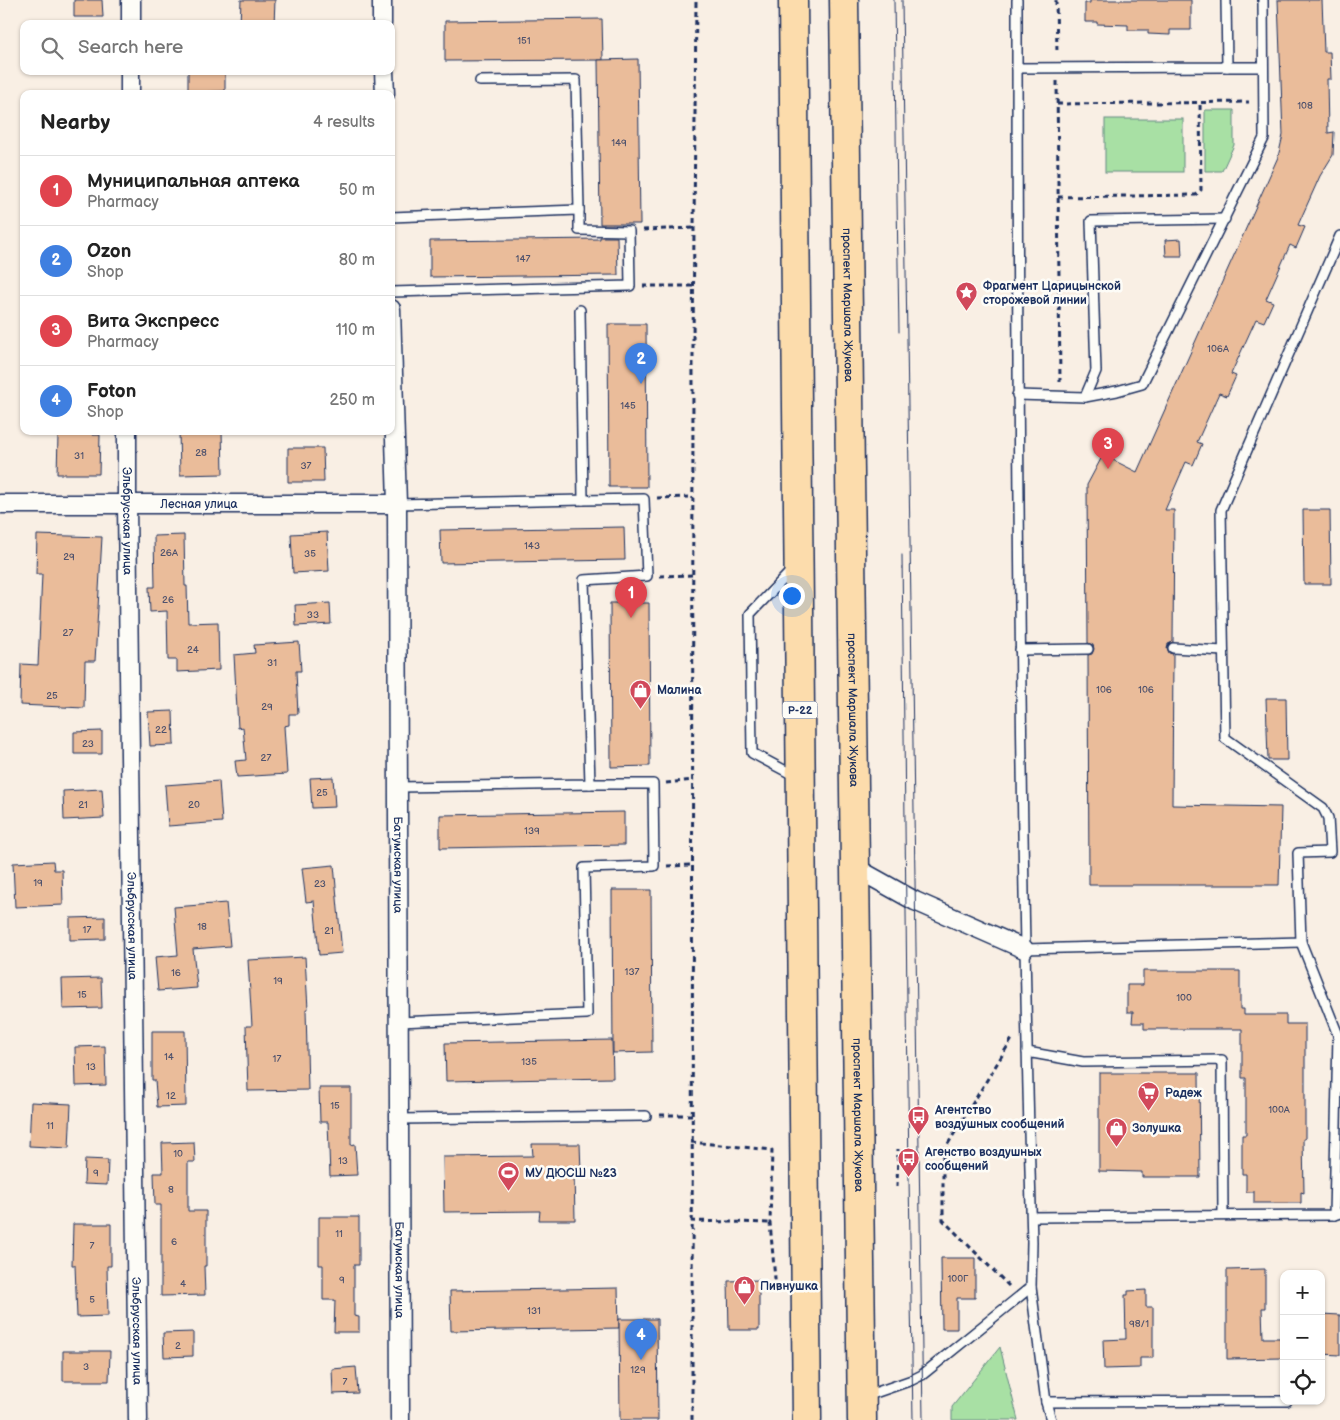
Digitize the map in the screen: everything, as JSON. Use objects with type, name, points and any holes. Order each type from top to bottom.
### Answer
[{"type":"highway","name":"Р-22","points":[[793,0],[807,1420]]},
{"type":"highway","name":"проспект Маршала Жукова","points":[[844,0],[862,1409]]},
{"type":"street","points":[[131,0],[131,20]]},
{"type":"street","points":[[382,0],[382,20]]},
{"type":"street","points":[[130,75],[130,90]]},
{"type":"street","points":[[384,75],[385,90]]},
{"type":"street","name":"Эльбрусская улица","points":[[127,435],[138,1420]]},
{"type":"street","name":"Батумская улица","points":[[395,435],[397,504],[400,1420]]},
{"type":"street","name":"Лесная улица","points":[[0,504],[397,504]]},
{"type":"street","points":[[854,867],[915,901],[1024,949]]},
{"type":"lane","points":[[1017,0],[1017,396],[1024,949],[1032,1217],[1031,1288],[1046,1402],[1051,1420]]},
{"type":"lane","points":[[1226,0],[1227,67]]},
{"type":"lane","points":[[1017,396],[1085,397],[1142,384],[1264,138],[1263,0]]},
{"type":"lane","points":[[1017,68],[1264,67]]},
{"type":"lane","points":[[395,292],[630,286],[629,231],[579,230],[576,80],[480,81]]},
{"type":"lane","points":[[395,217],[579,210]]},
{"type":"lane","points":[[1085,397],[1096,371],[1091,221],[1225,219]]},
{"type":"lane","points":[[1032,1217],[1337,1214],[1338,1035],[1301,942],[1298,853],[1330,852],[1328,818],[1323,808],[1225,738],[1221,510],[1340,236]]},
{"type":"lane","points":[[580,310],[583,500]]},
{"type":"lane","points":[[397,504],[644,499],[646,576],[584,580],[590,784]]},
{"type":"lane","points":[[799,564],[750,614],[752,753],[801,780]]},
{"type":"lane","points":[[1173,648],[1222,651]]},
{"type":"lane","points":[[1020,650],[1088,649]]},
{"type":"lane","points":[[398,787],[653,784],[654,866],[584,868],[587,1014],[399,1022]]},
{"type":"lane","points":[[1024,949],[1301,942]]},
{"type":"lane","points":[[1027,1052],[1083,1062],[1222,1060],[1223,1215]]},
{"type":"lane","points":[[399,1119],[646,1116]]},
{"type":"lane","points":[[862,1409],[922,1374],[1031,1288]]},
{"type":"lane","points":[[1046,1402],[1280,1401]]},
{"type":"path","points":[[692,1420],[691,1142],[696,0]]},
{"type":"path","points":[[1056,0],[1060,396]]},
{"type":"path","points":[[1058,197],[1196,195],[1201,190],[1200,102]]},
{"type":"path","points":[[1057,104],[1264,102]]},
{"type":"path","points":[[629,231],[694,228]]},
{"type":"path","points":[[630,286],[694,286]]},
{"type":"path","points":[[644,499],[694,497]]},
{"type":"path","points":[[646,576],[694,575]]},
{"type":"path","points":[[653,784],[694,780]]},
{"type":"path","points":[[654,866],[693,865]]},
{"type":"path","points":[[1020,1297],[943,1220],[942,1152],[1026,1015]]},
{"type":"path","points":[[646,1116],[692,1115]]},
{"type":"path","points":[[691,1142],[772,1150],[770,1223],[776,1290]]},
{"type":"path","points":[[897,1187],[898,1149]]},
{"type":"path","points":[[691,1221],[770,1223]]},
{"type":"green space","points":[[1205,110],[1234,110],[1234,145],[1222,171],[1205,171]]},
{"type":"green space","points":[[1105,119],[1183,119],[1183,172],[1105,172]]},
{"type":"green space","points":[[1000,1347],[1018,1420],[952,1420],[952,1407]]},
{"type":"building","points":[[74,0],[102,0],[103,17],[74,17]]},
{"type":"building","points":[[241,0],[275,0],[274,20],[240,20]]},
{"type":"building","points":[[1090,0],[1191,0],[1191,30],[1170,30],[1170,35],[1148,34],[1148,30],[1128,30],[1128,25],[1085,22],[1085,3],[1090,3]]},
{"type":"building","points":[[1278,0],[1322,0],[1324,52],[1330,52],[1331,79],[1327,79],[1328,133],[1334,132],[1333,155],[1320,176],[1298,225],[1305,227],[1296,248],[1290,245],[1266,299],[1273,302],[1264,322],[1256,319],[1231,374],[1236,376],[1227,396],[1219,393],[1197,442],[1202,444],[1193,465],[1186,462],[1165,510],[1174,510],[1173,642],[1168,644],[1167,648],[1169,653],[1173,654],[1172,805],[1281,807],[1279,885],[1089,885],[1088,655],[1092,654],[1094,649],[1093,645],[1088,643],[1087,485],[1103,455],[1137,472],[1278,157],[1283,135]]},
{"type":"building","points":[[602,19],[603,60],[445,61],[445,21]]},
{"type":"building","points":[[638,59],[640,224],[600,224],[598,60]]},
{"type":"building","points":[[188,75],[225,75],[225,90],[188,90]]},
{"type":"building","points":[[600,237],[617,237],[618,275],[430,277],[430,241],[600,239]]},
{"type":"building","points":[[1181,239],[1182,256],[1166,256],[1165,240]]},
{"type":"building","points":[[608,324],[646,324],[647,487],[609,487]]},
{"type":"building","points":[[58,435],[100,435],[99,474],[57,474]]},
{"type":"building","points":[[179,435],[222,435],[223,474],[180,475]]},
{"type":"building","points":[[288,448],[323,448],[324,482],[288,482]]},
{"type":"building","points":[[1303,510],[1330,510],[1331,584],[1304,584]]},
{"type":"building","points":[[624,527],[625,560],[441,563],[440,530]]},
{"type":"building","points":[[327,532],[329,571],[293,573],[291,534]]},
{"type":"building","points":[[37,535],[102,537],[95,661],[85,661],[84,708],[20,705],[21,664],[38,665],[42,574],[36,574]]},
{"type":"building","points":[[184,535],[188,623],[218,622],[219,670],[177,672],[177,660],[168,660],[167,611],[150,612],[149,587],[155,587],[154,536]]},
{"type":"building","points":[[330,603],[331,624],[296,626],[295,605]]},
{"type":"building","points":[[610,603],[649,603],[650,766],[611,767]]},
{"type":"building","points":[[299,642],[301,671],[296,671],[298,714],[289,714],[289,725],[284,726],[287,774],[237,777],[235,761],[246,760],[243,727],[238,728],[234,655],[255,653],[254,645]]},
{"type":"building","points":[[1266,698],[1286,698],[1287,760],[1268,760]]},
{"type":"building","points":[[173,711],[174,745],[150,746],[148,712]]},
{"type":"building","points":[[102,731],[102,754],[74,754],[74,732]]},
{"type":"building","points":[[333,777],[335,807],[312,808],[310,778]]},
{"type":"building","points":[[219,781],[222,822],[168,826],[165,785]]},
{"type":"building","points":[[102,789],[104,818],[64,820],[63,791]]},
{"type":"building","points":[[624,812],[624,845],[440,848],[440,815]]},
{"type":"building","points":[[53,861],[54,870],[62,870],[63,905],[15,907],[13,863]]},
{"type":"building","points":[[334,865],[342,953],[319,955],[314,901],[306,902],[302,868]]},
{"type":"building","points":[[612,890],[651,890],[652,1052],[613,1053]]},
{"type":"building","points":[[226,903],[230,946],[193,949],[197,988],[158,991],[155,957],[178,955],[174,907]]},
{"type":"building","points":[[105,917],[105,939],[70,940],[70,918]]},
{"type":"building","points":[[305,957],[308,1009],[306,1009],[308,1090],[248,1091],[246,1026],[252,1026],[248,960]]},
{"type":"building","points":[[1143,971],[1240,971],[1240,1009],[1244,1009],[1244,1015],[1286,1015],[1286,1024],[1305,1024],[1304,1193],[1301,1192],[1301,1203],[1254,1203],[1254,1192],[1246,1192],[1246,1174],[1242,1174],[1242,1135],[1246,1135],[1246,1078],[1242,1078],[1242,1029],[1144,1029],[1144,1023],[1132,1023],[1133,1012],[1127,1012],[1127,985],[1143,985]]},
{"type":"building","points":[[101,978],[102,1008],[63,1009],[62,979]]},
{"type":"building","points":[[152,1031],[185,1031],[186,1106],[157,1107],[155,1080],[152,1080]]},
{"type":"building","points":[[612,1040],[613,1078],[446,1081],[445,1043]]},
{"type":"building","points":[[105,1046],[106,1085],[76,1086],[75,1047]]},
{"type":"building","name":"Радеж","points":[[1099,1073],[1199,1073],[1200,1177],[1142,1177],[1142,1172],[1099,1171]]},
{"type":"building","points":[[319,1088],[351,1088],[351,1145],[355,1144],[357,1175],[330,1176],[328,1122],[320,1122]]},
{"type":"building","points":[[31,1102],[71,1104],[69,1148],[29,1146]]},
{"type":"building","points":[[194,1142],[195,1162],[188,1162],[188,1211],[206,1211],[205,1295],[161,1296],[161,1205],[155,1205],[154,1173],[163,1173],[162,1143]]},
{"type":"building","name":"МУ ДЮСШ №23","points":[[532,1144],[580,1144],[581,1172],[574,1172],[575,1220],[539,1220],[540,1211],[444,1212],[443,1157],[533,1156]]},
{"type":"building","points":[[85,1159],[108,1160],[107,1185],[84,1184]]},
{"type":"building","points":[[319,1217],[359,1217],[359,1265],[354,1265],[354,1316],[359,1317],[359,1332],[334,1332],[335,1300],[323,1300],[323,1265],[319,1265]]},
{"type":"building","points":[[73,1224],[111,1224],[111,1266],[107,1266],[108,1316],[77,1317],[75,1265],[72,1265]]},
{"type":"building","points":[[941,1258],[975,1258],[975,1298],[957,1298],[957,1329],[942,1329]]},
{"type":"building","points":[[1265,1269],[1265,1308],[1262,1308],[1263,1338],[1280,1338],[1280,1358],[1227,1359],[1227,1270]]},
{"type":"building","name":"Пивнушка","points":[[759,1280],[759,1330],[729,1330],[728,1281]]},
{"type":"building","points":[[618,1288],[619,1328],[451,1331],[450,1291]]},
{"type":"building","points":[[1146,1290],[1146,1307],[1153,1307],[1153,1358],[1140,1358],[1140,1368],[1104,1369],[1103,1340],[1126,1339],[1125,1295],[1128,1295],[1128,1291]]},
{"type":"building","points":[[1325,1314],[1340,1315],[1340,1355],[1325,1354]]},
{"type":"building","points":[[619,1319],[657,1319],[658,1420],[620,1420]]},
{"type":"building","points":[[193,1332],[193,1356],[164,1357],[163,1333]]},
{"type":"building","points":[[63,1351],[110,1351],[109,1381],[63,1381]]},
{"type":"building","points":[[356,1367],[358,1393],[333,1394],[332,1369]]},
{"type":"tram line","points":[[894,0],[899,332]]},
{"type":"tram line","points":[[902,0],[923,1420]]},
{"type":"tram line","points":[[902,555],[913,1420]]},
{"type":"place","name":"Фрагмент Царицынской сторожевой линии","points":[[967,312]]},
{"type":"place","name":"Ozon","points":[[641,384]]},
{"type":"place","name":"Вита Экспресс","points":[[1108,469]]},
{"type":"place","name":"Муниципальная аптека","points":[[631,618]]},
{"type":"place","name":"Малина","points":[[641,709]]},
{"type":"place","name":"Радеж","points":[[1149,1112]]},
{"type":"place","name":"Агентство воздушных сообщений","points":[[919,1136]]},
{"type":"place","name":"Золушка","points":[[1116,1147]]},
{"type":"place","name":"Агенство воздушных сообщений","points":[[909,1178]]},
{"type":"place","name":"МУ ДЮСШ №23","points":[[509,1192]]},
{"type":"place","name":"Пивнушка","points":[[744,1305]]},
{"type":"place","name":"Foton","points":[[641,1360]]}]
